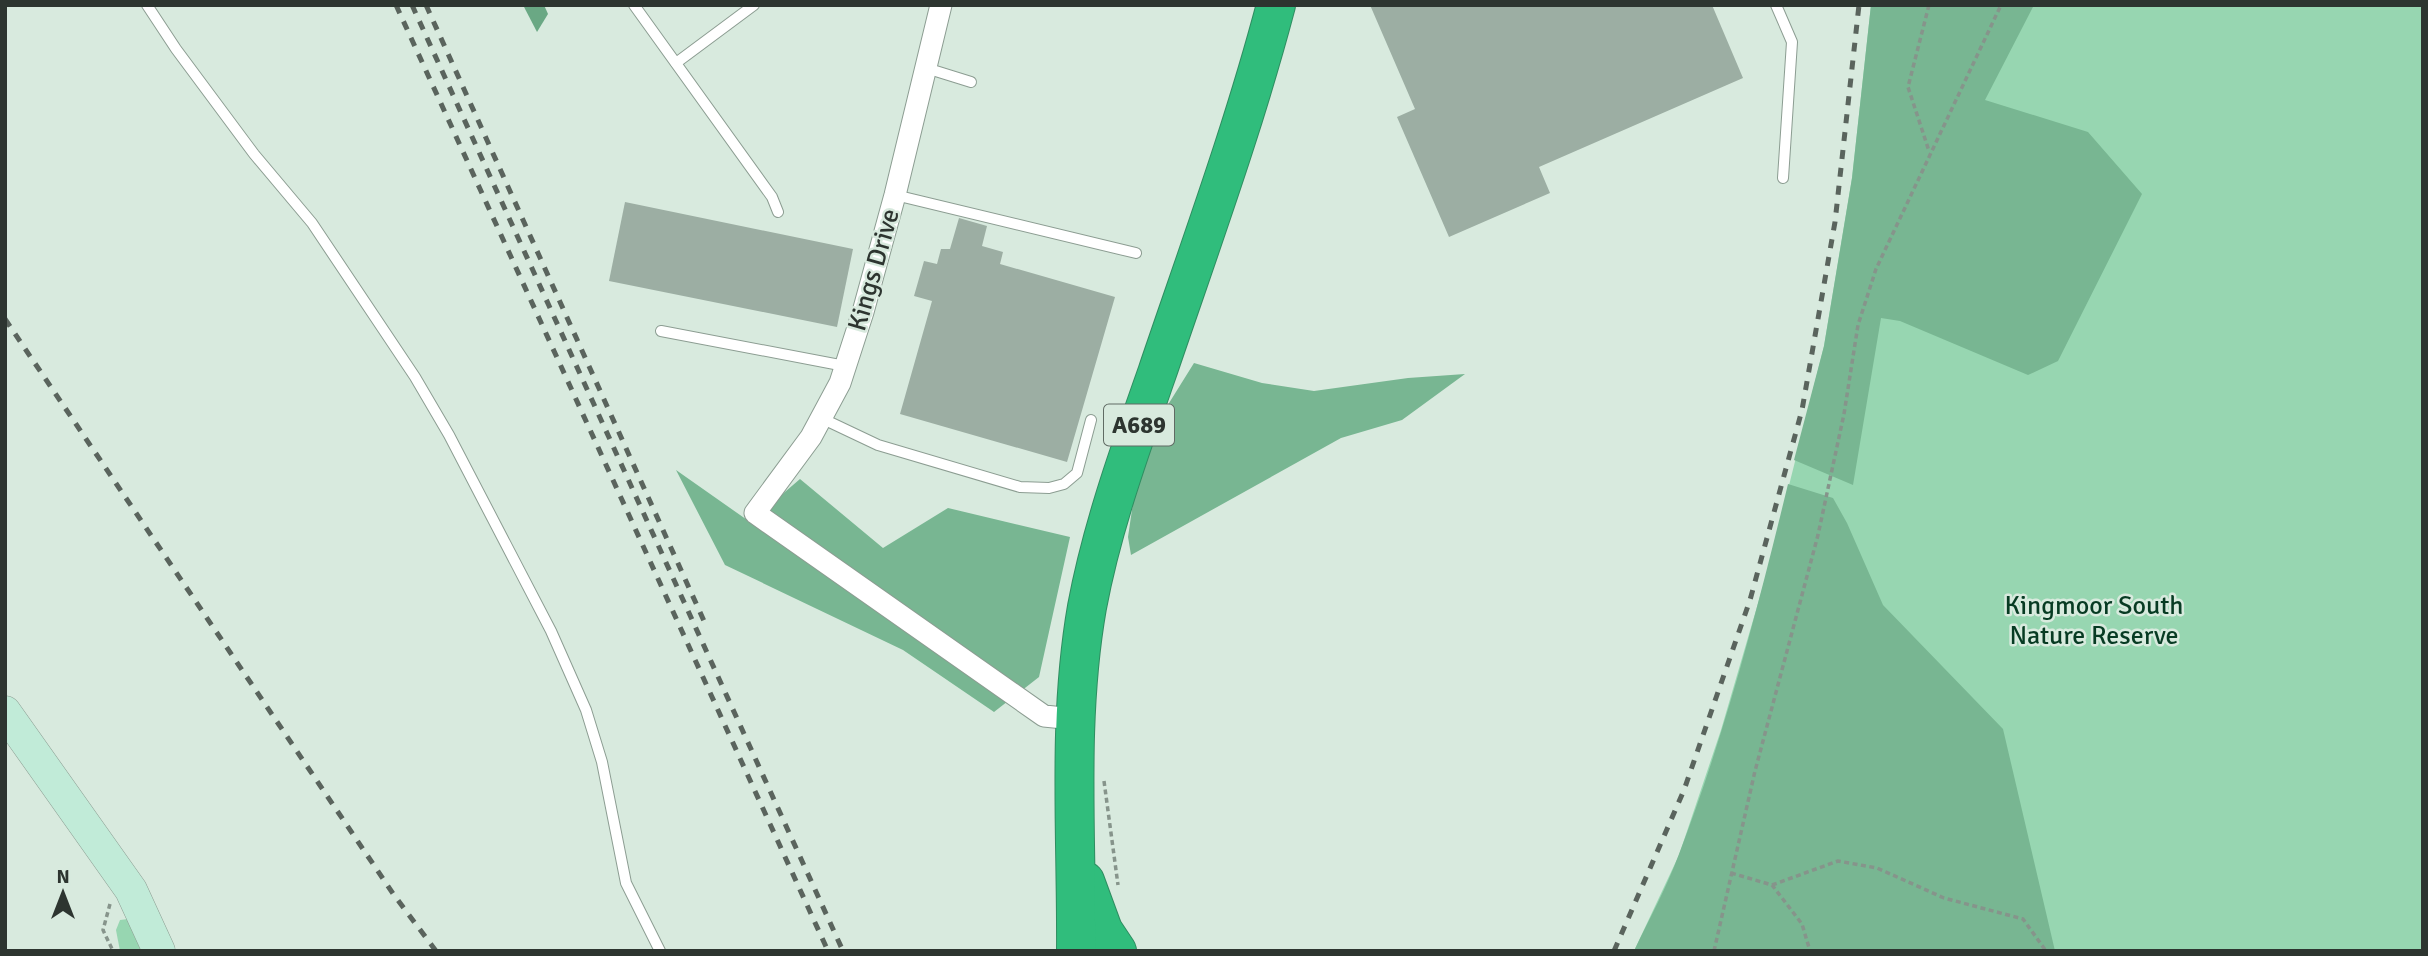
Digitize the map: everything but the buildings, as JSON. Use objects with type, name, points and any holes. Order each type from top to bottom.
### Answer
[{"type":"highway","name":"A689","points":[[1076,951],[1074,719],[1088,606],[1125,465],[1215,203],[1276,5]]},
{"type":"highway","name":"A689","points":[[1077,859],[1103,930],[1117,951]]},
{"type":"street","name":"Kings Drive","points":[[941,5],[895,195],[840,383],[811,437],[755,513],[1044,716],[1074,719]]},
{"type":"street","points":[[5,712],[131,890],[159,951]]},
{"type":"lane","points":[[147,5],[176,49],[254,154],[312,223],[408,366],[449,435],[551,631],[586,710],[602,762],[626,883],[660,951]]},
{"type":"lane","points":[[634,5],[772,197],[778,212]]},
{"type":"lane","points":[[676,63],[754,5]]},
{"type":"lane","points":[[1776,5],[1792,42],[1783,178]]},
{"type":"lane","points":[[926,68],[971,82]]},
{"type":"lane","points":[[895,195],[1136,253]]},
{"type":"lane","points":[[661,331],[845,366]]},
{"type":"lane","points":[[821,418],[878,445],[1020,487],[1049,488],[1064,484],[1077,473],[1091,420]]},
{"type":"path","points":[[1929,5],[1908,87],[1930,153]]},
{"type":"path","points":[[1714,951],[1731,873],[1818,535],[1844,414],[1858,325],[1876,269],[2001,5]]},
{"type":"path","points":[[1104,778],[1120,897]]},
{"type":"path","points":[[1772,885],[1838,860],[1877,868],[1944,898],[2023,919],[2046,951]]},
{"type":"path","points":[[1731,873],[1772,885],[1802,924],[1810,951]]},
{"type":"path","points":[[113,951],[103,930],[111,902],[131,890]]},
{"type":"green space","name":"Kingmoor South Nature Reserve","points":[[1871,5],[2423,5],[2423,951],[1634,951],[1679,855],[1721,730],[1768,569],[1824,346],[1852,178]]},
{"type":"green space","points":[[128,919],[151,951],[120,951],[116,930],[120,920]]},
{"type":"shaded area","points":[[523,5],[544,5],[548,14],[537,32]]},
{"type":"shaded area","points":[[1871,5],[2034,5],[1985,100],[2088,132],[2142,194],[2058,361],[2028,375],[1900,321],[1881,318],[1853,485],[1794,460],[1824,346],[1852,178]]},
{"type":"shaded area","points":[[1194,363],[1262,383],[1314,391],[1408,378],[1465,374],[1402,420],[1341,438],[1131,555],[1128,537],[1141,448]]},
{"type":"shaded area","points":[[676,470],[750,522],[800,479],[883,548],[948,508],[1070,537],[1039,677],[994,712],[903,650],[725,565]]},
{"type":"shaded area","points":[[1788,484],[1833,498],[1883,605],[2003,729],[2055,951],[1634,951],[1674,866],[1696,809],[1726,717]]},
{"type":"railway","points":[[396,5],[828,951]]},
{"type":"railway","points":[[412,5],[843,951]]},
{"type":"railway","points":[[426,5],[704,621]]},
{"type":"railway","points":[[1614,951],[1684,790],[1750,600],[1802,410],[1835,222],[1859,5]]},
{"type":"railway","points":[[5,319],[394,895],[436,951]]}]
